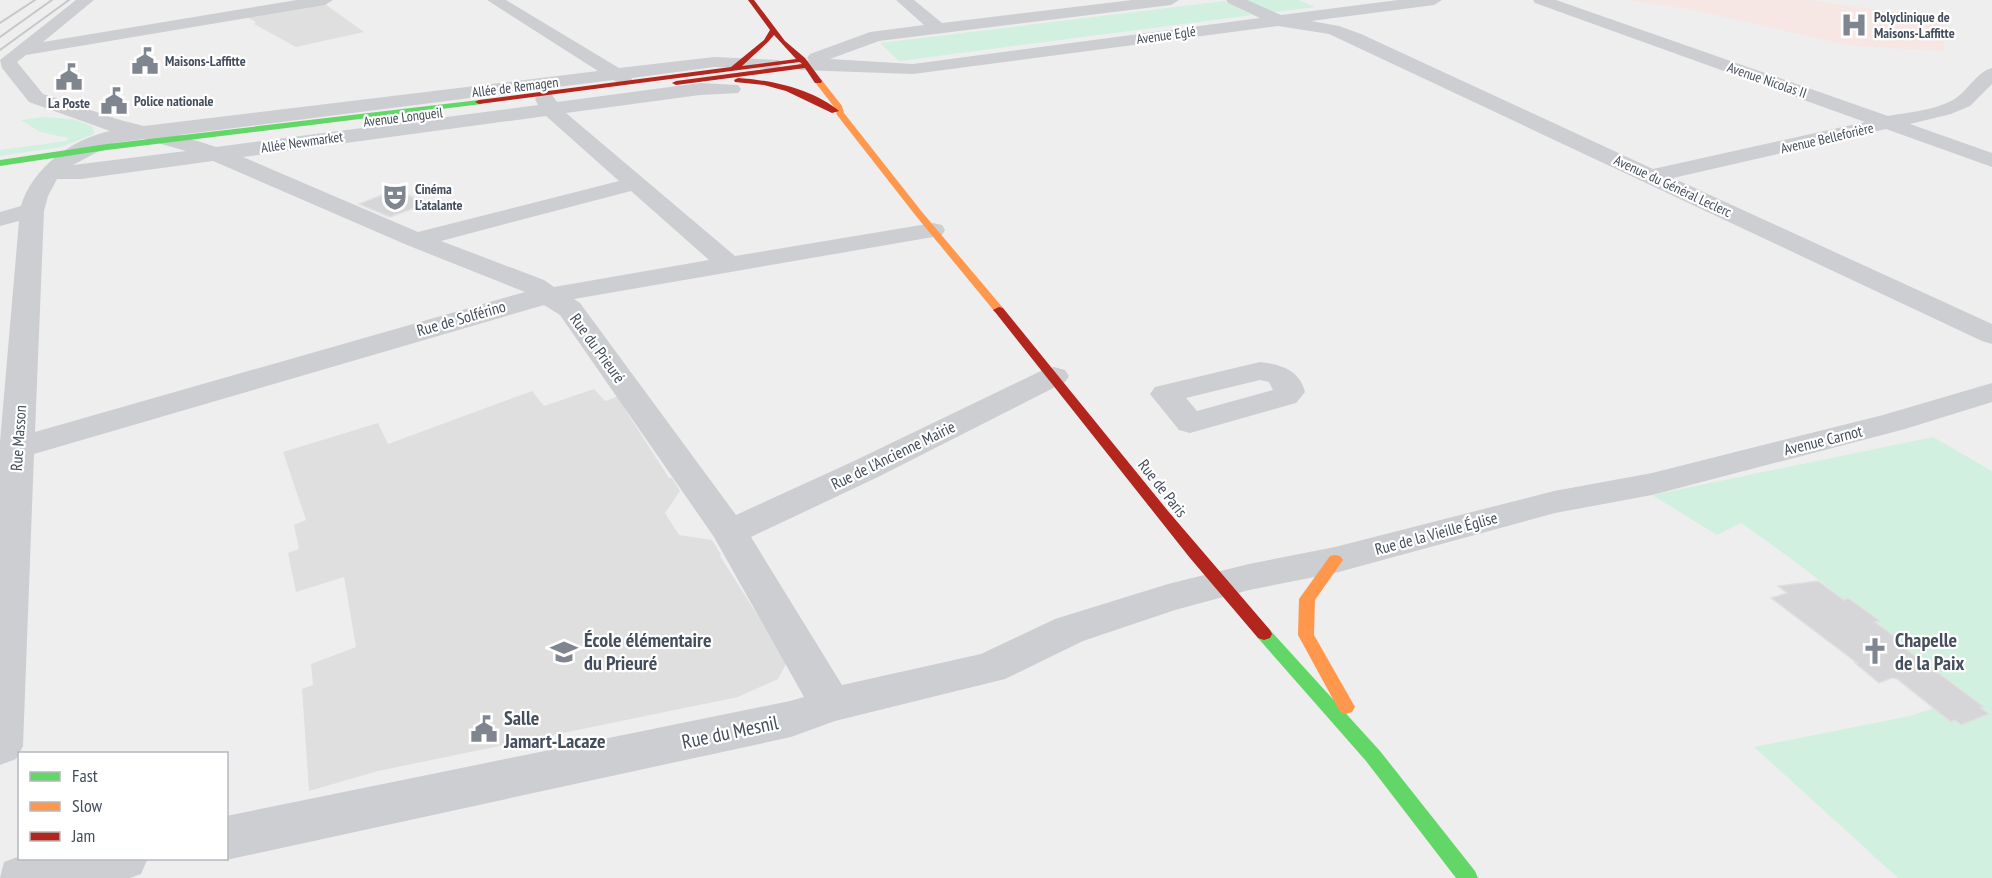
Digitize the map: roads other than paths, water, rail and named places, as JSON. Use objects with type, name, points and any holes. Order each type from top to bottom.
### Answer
[{"type":"main road","name":"Rue de Paris","points":[[751,0],[783,42],[804,63],[839,108],[840,113]]},
{"type":"main road","points":[[676,83],[737,75],[774,30]]},
{"type":"main road","points":[[775,67],[783,42]]},
{"type":"main road","name":"Avenue Longueil","points":[[182,143],[546,101],[804,63]]},
{"type":"main road","name":"Rue de Paris","points":[[775,67],[782,79],[798,91]]},
{"type":"main road","name":"Rue de Paris","points":[[737,75],[798,91],[823,102],[840,113],[1221,584],[1373,756],[1468,878]]},
{"type":"main road","name":"Avenue Longueil","points":[[546,101],[638,82],[737,75]]},
{"type":"main road","points":[[0,163],[64,162]]},
{"type":"main road","points":[[0,170],[64,162]]},
{"type":"main road","points":[[1335,560],[1307,599],[1306,635],[1373,756]]},
{"type":"street","points":[[86,0],[18,51],[8,64],[36,98],[114,145]]},
{"type":"street","points":[[18,51],[325,0]]},
{"type":"street","points":[[495,0],[618,74],[638,82]]},
{"type":"street","points":[[904,0],[939,29]]},
{"type":"street","points":[[804,63],[869,38],[1171,0]]},
{"type":"street","name":"Avenue du Général Leclerc","points":[[1234,0],[1280,21],[1333,30],[1355,38],[1992,335]]},
{"type":"street","name":"Avenue du Général Leclerc","points":[[1309,0],[1335,13],[1333,16],[1335,23],[1355,38]]},
{"type":"street","name":"Avenue Eglé","points":[[804,63],[913,69],[1434,0]]},
{"type":"street","name":"Avenue Nicolas II","points":[[1541,0],[1992,160]]},
{"type":"street","points":[[869,38],[897,69]]},
{"type":"street","name":"Allée de Remagen","points":[[114,145],[150,133],[714,62],[737,75]]},
{"type":"street","points":[[737,75],[775,67]]},
{"type":"street","name":"Allée Newmarket","points":[[64,162],[81,172],[215,154],[546,101],[700,89],[737,75]]},
{"type":"street","name":"Avenue Belleforière","points":[[1650,176],[1944,110],[1963,102],[1992,75]]},
{"type":"street","points":[[546,101],[730,265]]},
{"type":"street","name":"Rue du Prieuré","points":[[150,133],[215,154],[416,240],[534,286],[570,309],[730,532],[831,705]]},
{"type":"street","points":[[64,162],[114,145],[182,143]]},
{"type":"street","name":"Rue Masson","points":[[0,747],[9,450],[33,211],[35,194],[64,162]]},
{"type":"street","points":[[416,240],[637,183]]},
{"type":"street","points":[[0,219],[33,211]]},
{"type":"street","name":"Rue de Solférino","points":[[9,450],[530,299],[933,230]]},
{"type":"street","name":"Rue de l'Ancienne Mairie","points":[[730,532],[873,466],[1054,376]]},
{"type":"street","name":"Avenue Carnot","points":[[1652,484],[1894,422],[1992,392]]},
{"type":"street","name":"Rue de la Vieille Église","points":[[1221,584],[1335,560],[1554,502],[1652,484]]},
{"type":"street","name":"Rue du Mesnil","points":[[228,838],[791,719],[831,705],[990,668],[1070,630],[1168,598],[1221,584]]},
{"type":"street","points":[[22,878],[113,860]]},
{"type":"railway","points":[[0,23],[35,0]]},
{"type":"railway","points":[[0,37],[52,0]]},
{"type":"railway","points":[[0,50],[69,0]]},
{"type":"place","name":"Polyclinique de Maisons-Laffitte","points":[[1854,25]]},
{"type":"place","name":"Maisons-Laffitte","points":[[145,61]]},
{"type":"place","name":"La Poste","points":[[69,77]]},
{"type":"place","name":"Police nationale","points":[[114,101]]},
{"type":"place","name":"Cinéma L'atalante","points":[[395,197]]},
{"type":"place","name":"Chapelle de la Paix","points":[[1875,651]]},
{"type":"place","name":"École élémentaire du Prieuré","points":[[564,652]]},
{"type":"place","name":"Salle Jamart-Lacaze","points":[[484,729]]}]
